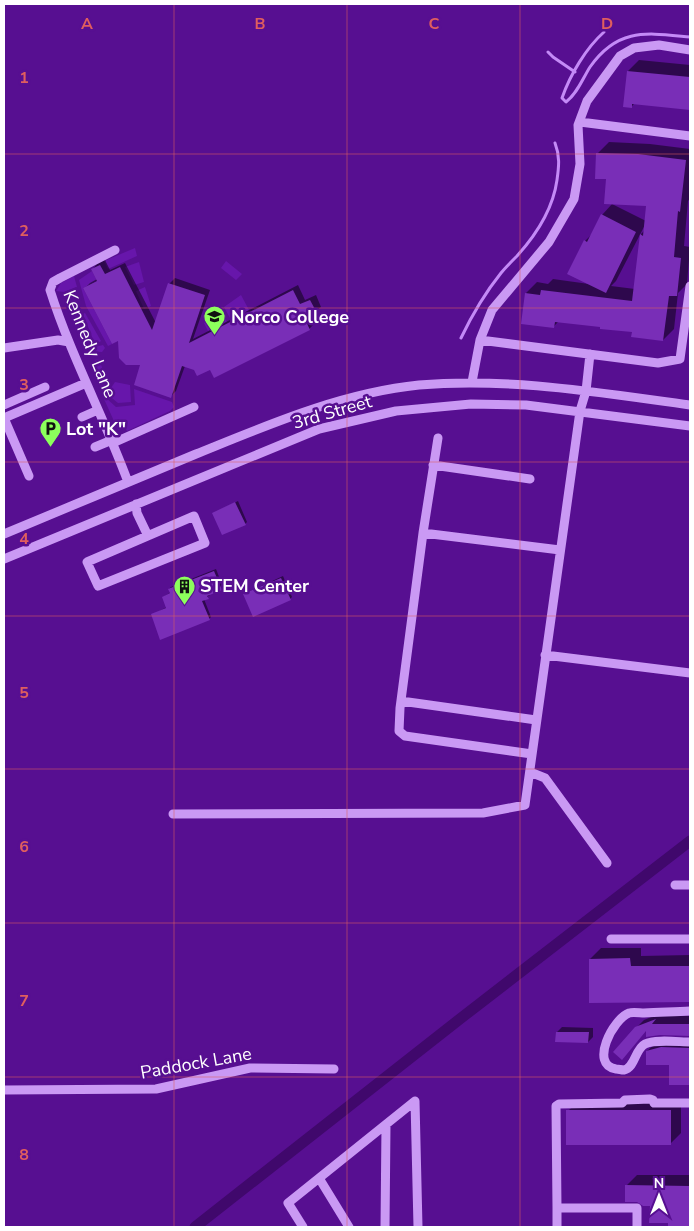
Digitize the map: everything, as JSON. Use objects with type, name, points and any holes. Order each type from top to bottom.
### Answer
[{"type":"street","points":[[472,382],[480,340],[492,310],[549,242],[574,199],[580,164],[578,125],[588,101],[620,56],[634,48],[659,45],[690,50]]},
{"type":"street","points":[[580,122],[690,136]]},
{"type":"street","name":"Kennedy Lane","points":[[115,250],[53,282],[50,290],[69,342],[113,442],[128,482]]},
{"type":"street","points":[[480,340],[658,363],[680,359],[690,286]]},
{"type":"street","points":[[4,348],[58,340],[69,342]]},
{"type":"street","points":[[173,814],[483,813],[525,805],[580,411],[586,391],[590,354]]},
{"type":"street","name":"3rd Street","points":[[4,534],[269,424],[327,404],[381,391],[419,385],[472,382],[586,391],[690,405]]},
{"type":"street","points":[[29,476],[4,418],[86,383]]},
{"type":"street","points":[[4,405],[45,387]]},
{"type":"street","name":"3rd Street","points":[[4,559],[319,429],[396,412],[471,404],[526,405],[690,426]]},
{"type":"street","points":[[95,447],[113,442],[194,407]]},
{"type":"street","points":[[82,417],[98,410]]},
{"type":"street","points":[[438,438],[423,533],[401,702],[399,731],[405,736],[532,754]]},
{"type":"street","points":[[434,465],[530,479]]},
{"type":"street","points":[[136,504],[137,513],[148,536]]},
{"type":"street","points":[[194,516],[206,543],[98,586],[87,562],[148,536],[194,516]]},
{"type":"street","points":[[423,533],[560,550]]},
{"type":"street","points":[[545,655],[690,673]]},
{"type":"street","points":[[401,702],[536,720]]},
{"type":"street","points":[[530,772],[545,778],[607,863]]},
{"type":"street","points":[[675,884],[690,885]]},
{"type":"street","points":[[611,939],[690,939]]},
{"type":"street","points":[[690,1012],[630,1013],[618,1021],[610,1036],[603,1055],[604,1063],[609,1068],[624,1070],[630,1067],[640,1048],[645,1044],[655,1042],[690,1042]]},
{"type":"street","name":"Paddock Lane","points":[[4,1090],[156,1089],[250,1068],[334,1069]]},
{"type":"street","points":[[557,1227],[556,1106],[559,1104],[622,1103],[625,1100],[641,1099],[653,1100],[654,1103],[690,1104]]},
{"type":"street","points":[[303,1227],[288,1203],[415,1101],[418,1227]]},
{"type":"street","points":[[385,1227],[386,1124]]},
{"type":"street","points":[[319,1178],[349,1227]]},
{"type":"street","points":[[557,1208],[637,1208],[637,1227]]},
{"type":"shaded area","points":[[135,248],[137,256],[108,269],[104,261]]},
{"type":"shaded area","points":[[226,261],[242,274],[236,280],[221,268]]},
{"type":"shaded area","points":[[139,262],[144,282],[134,285],[125,267]]},
{"type":"shaded area","points":[[92,271],[97,281],[83,288],[112,344],[108,346],[86,306],[79,280]]},
{"type":"shaded area","points":[[74,276],[77,287],[64,292],[56,291],[61,283]]},
{"type":"shaded area","points":[[145,287],[151,306],[144,309],[136,291]]},
{"type":"shaded area","points":[[241,295],[249,310],[231,320],[224,307]]},
{"type":"shaded area","points":[[221,311],[227,322],[208,331],[204,323]]},
{"type":"shaded area","points":[[85,313],[101,341],[98,343],[99,346],[103,345],[105,348],[102,352],[86,351],[85,348],[94,342],[83,314]]},
{"type":"shaded area","points":[[99,359],[103,370],[109,378],[105,384],[99,379],[94,370],[95,360]]},
{"type":"shaded area","points":[[115,382],[130,385],[131,402],[118,403],[107,394]]},
{"type":"shaded area","points":[[134,389],[172,402],[174,407],[170,411],[127,431],[125,428],[118,430],[104,399],[105,397],[116,407],[135,405]]},
{"type":"building","points":[[627,71],[690,77],[690,110],[632,104],[632,108],[623,107]]},
{"type":"building","points":[[596,153],[638,154],[686,160],[680,212],[678,211],[674,257],[681,258],[677,296],[669,296],[663,341],[631,337],[632,332],[600,329],[600,327],[555,322],[554,328],[521,324],[525,293],[540,295],[541,290],[632,301],[640,234],[643,236],[646,206],[604,204],[606,179],[595,179]]},
{"type":"building","points":[[601,214],[636,232],[606,293],[567,274],[584,240],[587,242]]},
{"type":"building","points":[[100,265],[105,274],[120,267],[152,330],[168,283],[205,295],[189,343],[293,290],[300,304],[310,300],[317,313],[305,319],[310,330],[214,378],[210,370],[197,376],[194,370],[182,366],[171,398],[134,385],[140,365],[126,365],[119,358],[118,341],[112,344],[83,288],[97,281],[91,269]]},
{"type":"building","points":[[235,502],[246,525],[222,535],[212,513]]},
{"type":"building","name":"STEM Center","points":[[214,571],[222,590],[207,596],[209,599],[202,601],[210,620],[160,640],[151,614],[166,608],[162,597],[170,593],[168,589]]},
{"type":"building","points":[[281,578],[291,600],[253,617],[243,594]]},
{"type":"building","points":[[630,958],[631,966],[690,966],[690,1002],[589,1003],[589,959]]},
{"type":"building","points":[[656,1019],[652,1024],[690,1024],[690,1036],[660,1035],[646,1037],[646,1031],[622,1060],[613,1052],[635,1027]]},
{"type":"building","points":[[556,1032],[589,1032],[588,1043],[555,1042]]},
{"type":"building","points":[[661,1047],[690,1048],[690,1085],[669,1085],[669,1065],[646,1065],[646,1051]]},
{"type":"building","points":[[566,1110],[671,1110],[671,1145],[566,1145]]},
{"type":"building","points":[[625,1185],[690,1186],[690,1227],[668,1227],[668,1223],[649,1223],[650,1206],[643,1206],[637,1202],[625,1202]]},
{"type":"waterway","points":[[604,32],[585,54],[569,80],[562,98],[566,102],[577,90],[590,67],[611,45],[623,39],[647,34],[690,37]]},
{"type":"waterway","points":[[548,52],[575,72]]},
{"type":"waterway","points":[[461,338],[490,288],[531,239],[548,211],[555,191],[558,170],[555,143]]},
{"type":"waterway","points":[[195,1227],[690,841]]},
{"type":"place","name":"Norco College","points":[[215,336]]},
{"type":"place","name":"Lot \"K\"","points":[[50,448]]},
{"type":"place","name":"STEM Center","points":[[184,605]]}]
